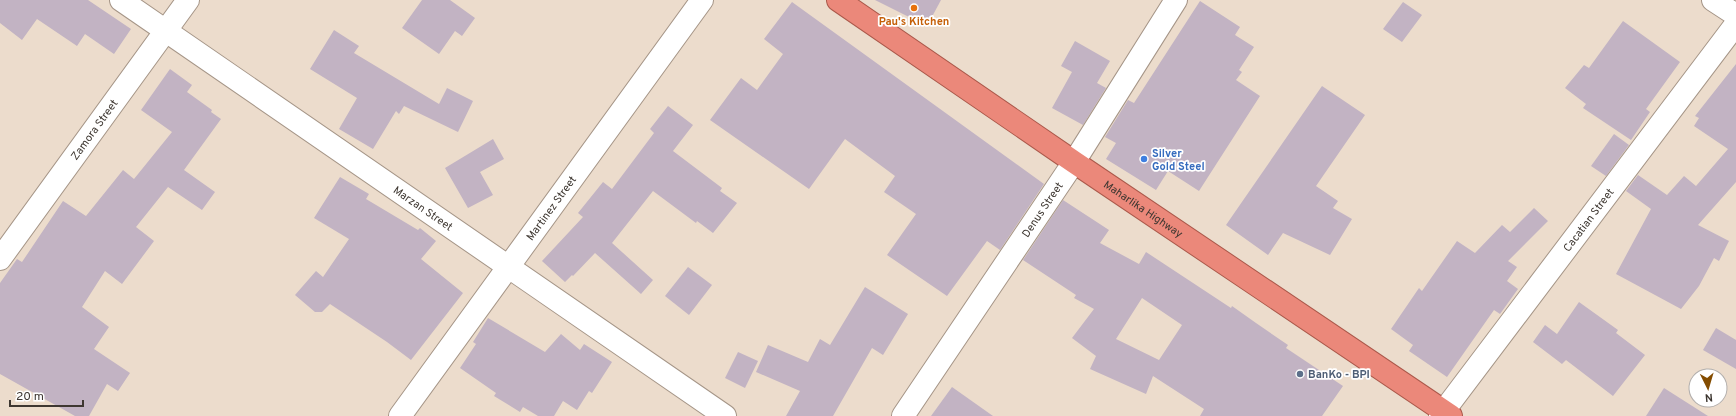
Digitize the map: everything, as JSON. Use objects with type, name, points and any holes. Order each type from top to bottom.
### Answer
[{"type":"highway","name":"Maharlika Highway","points":[[838,0],[1445,414]]},
{"type":"street","name":"Marzan Street","points":[[121,0],[725,416]]},
{"type":"street","name":"Zamora Street","points":[[0,259],[188,0]]},
{"type":"street","name":"Martinez Street","points":[[400,416],[702,0]]},
{"type":"street","name":"Denus Street","points":[[903,416],[1074,162],[1176,0]]},
{"type":"street","points":[[1713,0],[1736,15]]},
{"type":"street","name":"Cacatian Street","points":[[1445,414],[1736,24]]},
{"type":"building","points":[[0,0],[88,0],[131,29],[114,54],[85,34],[77,46],[37,19],[22,40],[0,23]]},
{"type":"building","points":[[422,0],[450,0],[475,18],[462,36],[455,31],[439,54],[402,28]]},
{"type":"building","points":[[875,0],[941,0],[927,26]]},
{"type":"building","points":[[1200,1],[1240,27],[1235,35],[1254,47],[1239,70],[1242,72],[1236,80],[1260,96],[1199,191],[1168,171],[1156,190],[1106,159],[1116,143],[1105,137],[1128,100],[1134,103]]},
{"type":"building","points":[[792,2],[1044,184],[1000,250],[987,241],[947,296],[887,255],[916,214],[884,192],[895,176],[845,139],[809,189],[710,120],[741,78],[757,90],[783,54],[764,39]]},
{"type":"building","points":[[1403,2],[1422,15],[1402,42],[1383,29]]},
{"type":"building","points":[[1623,21],[1680,62],[1646,109],[1650,112],[1631,140],[1583,108],[1586,104],[1565,88],[1584,65],[1589,68]]},
{"type":"building","points":[[334,30],[359,46],[354,53],[439,104],[447,88],[473,101],[458,132],[404,106],[399,114],[396,111],[373,149],[339,129],[357,98],[310,69]]},
{"type":"building","points":[[1075,41],[1110,61],[1097,83],[1106,88],[1083,125],[1052,108],[1072,72],[1061,66]]},
{"type":"building","points":[[1736,64],[1736,182],[1698,225],[1729,241],[1719,261],[1714,258],[1699,286],[1681,309],[1616,274],[1651,209],[1626,191],[1638,175],[1667,195],[1684,176],[1696,186],[1728,149],[1694,126],[1699,118],[1695,116]]},
{"type":"building","points":[[170,69],[192,85],[187,92],[212,110],[211,112],[221,119],[184,170],[215,192],[202,210],[168,187],[136,227],[154,241],[122,284],[105,271],[82,307],[109,327],[94,349],[130,373],[118,391],[107,384],[89,416],[75,416],[0,374],[0,283],[17,259],[22,262],[63,201],[86,216],[123,170],[134,179],[172,132],[141,110]]},
{"type":"building","points":[[1322,86],[1365,115],[1316,186],[1338,201],[1333,208],[1352,219],[1330,255],[1283,233],[1268,255],[1226,225]]},
{"type":"building","points":[[668,106],[693,125],[673,151],[722,188],[720,191],[737,203],[713,233],[697,221],[696,223],[653,191],[612,243],[653,280],[641,294],[595,253],[573,276],[572,275],[565,282],[542,261],[583,217],[578,213],[603,182],[612,189],[654,133],[650,129]]},
{"type":"building","points":[[1614,134],[1629,145],[1606,176],[1591,166]]},
{"type":"building","points":[[493,139],[504,159],[480,172],[493,195],[468,208],[445,168]]},
{"type":"building","points":[[340,177],[369,194],[366,199],[418,230],[420,228],[436,241],[421,259],[463,293],[411,360],[330,304],[322,312],[315,312],[295,295],[316,271],[323,277],[349,239],[314,218]]},
{"type":"building","points":[[1063,200],[1109,230],[1100,243],[1139,264],[1146,252],[1231,308],[1232,306],[1288,345],[1286,348],[1343,386],[1322,416],[1200,416],[1204,409],[1153,376],[1146,394],[1090,369],[1096,356],[1072,338],[1094,309],[1074,298],[1076,295],[1023,260]],"holes":[[[1142,298],[1182,325],[1159,360],[1116,339]]]},
{"type":"building","points":[[1534,208],[1548,221],[1508,261],[1517,267],[1507,281],[1518,289],[1500,314],[1494,310],[1447,377],[1409,351],[1413,345],[1391,329],[1419,288],[1422,291],[1457,241],[1475,253],[1502,225],[1510,232]]},
{"type":"building","points":[[688,267],[712,285],[689,315],[665,296]]},
{"type":"building","points":[[865,287],[908,314],[883,355],[872,348],[833,416],[786,416],[800,391],[756,372],[768,345],[808,362],[820,339],[830,345]]},
{"type":"building","points":[[1579,302],[1618,330],[1616,333],[1645,355],[1613,396],[1566,360],[1562,364],[1533,342],[1545,325],[1557,334]]},
{"type":"building","points":[[488,318],[545,352],[561,334],[580,350],[584,344],[612,362],[592,393],[589,391],[577,410],[563,401],[554,416],[538,416],[523,407],[520,412],[494,396],[496,393],[460,368],[476,344],[473,342]]},
{"type":"building","points":[[1716,328],[1736,340],[1736,369],[1703,350]]},
{"type":"building","points":[[738,352],[758,361],[745,388],[725,378]]},
{"type":"building","points":[[952,387],[993,416],[931,416]]},
{"type":"building","points":[[1664,388],[1688,403],[1688,408],[1695,408],[1708,416],[1646,416]]},
{"type":"place","name":"Pau's Kitchen","points":[[914,8]]},
{"type":"place","name":"Silver Gold Steel","points":[[1144,159]]},
{"type":"place","name":"BanKo - BPI","points":[[1300,374]]}]
